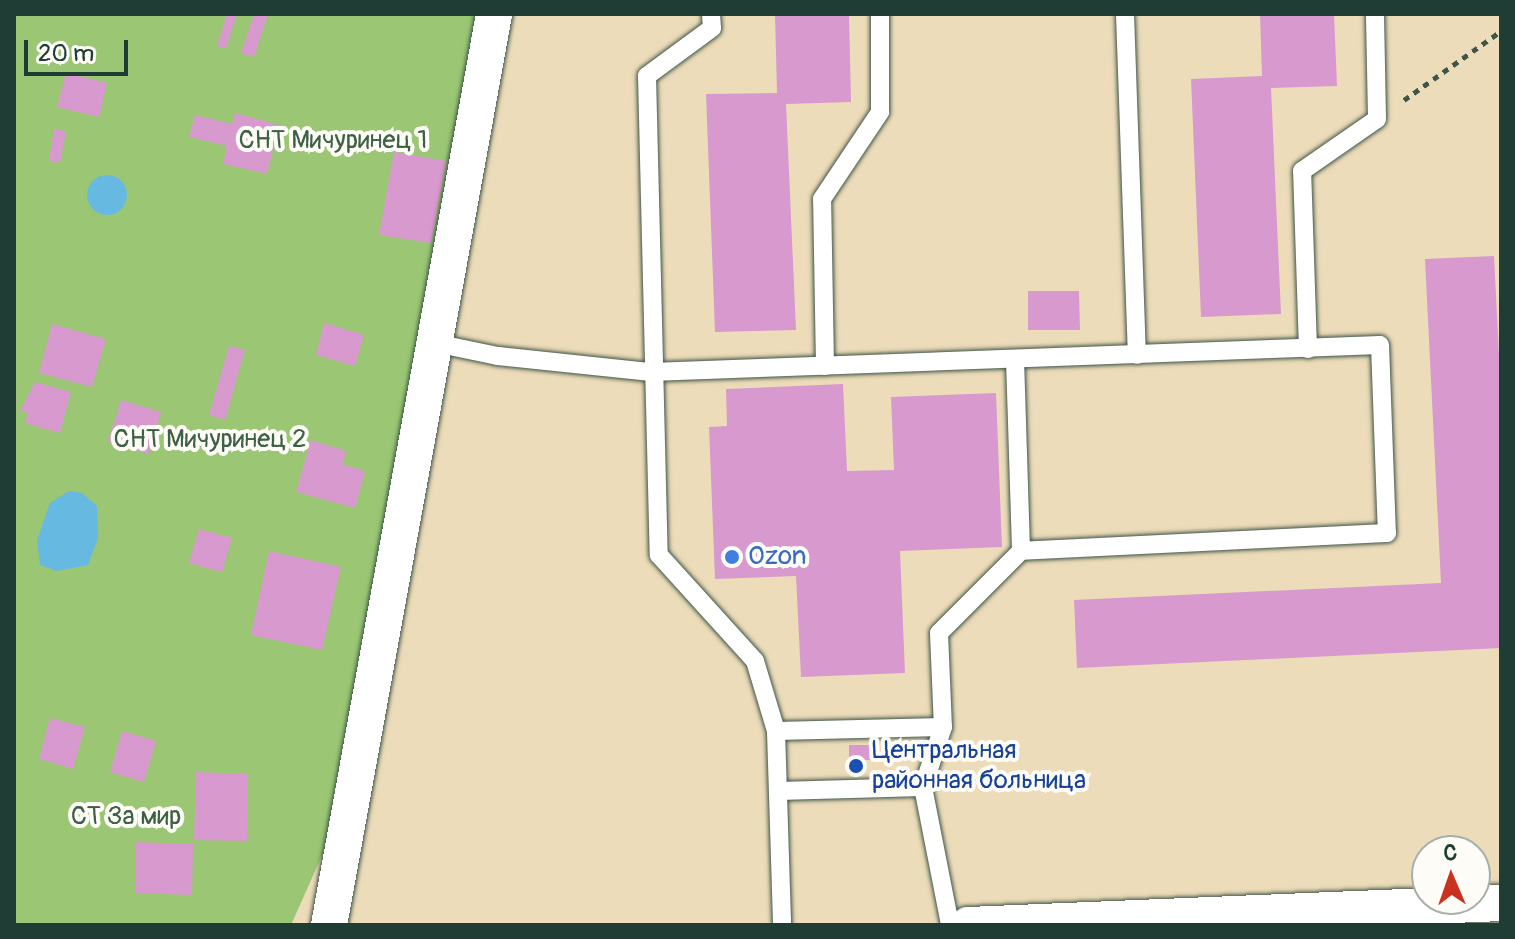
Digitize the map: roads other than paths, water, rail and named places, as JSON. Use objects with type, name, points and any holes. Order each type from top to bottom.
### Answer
[{"type":"street","points":[[329,925],[494,14]]},
{"type":"street","points":[[968,925],[1333,919],[1501,903]]},
{"type":"lane","points":[[711,14],[712,28],[647,76],[651,372],[659,555],[755,661],[776,731],[782,925]]},
{"type":"lane","points":[[825,366],[822,199],[880,112],[880,14]]},
{"type":"lane","points":[[1125,14],[1137,355]]},
{"type":"lane","points":[[1308,349],[1302,171],[1377,119],[1375,14]]},
{"type":"lane","points":[[435,343],[498,356],[651,372],[1380,345],[1387,533],[1021,551],[939,633],[943,727],[923,787],[950,925]]},
{"type":"lane","points":[[1015,359],[1021,551]]},
{"type":"lane","points":[[776,731],[943,727]]},
{"type":"lane","points":[[778,791],[923,787]]},
{"type":"water","points":[[107,175],[121,181],[127,195],[121,209],[107,215],[93,209],[87,195],[93,181]]},
{"type":"water","points":[[69,491],[82,493],[97,506],[98,538],[88,565],[57,571],[40,565],[37,540],[50,503]]},
{"type":"place","name":"Ozon","points":[[732,557]]},
{"type":"place","name":"Центральная районная больница","points":[[856,766]]},
{"type":"park label","name":"СНТ Мичуринец 1","points":[[333,141]]},
{"type":"park label","name":"СНТ Мичуринец 2","points":[[210,440]]},
{"type":"park label","name":"СТ За мир","points":[[126,817]]}]
